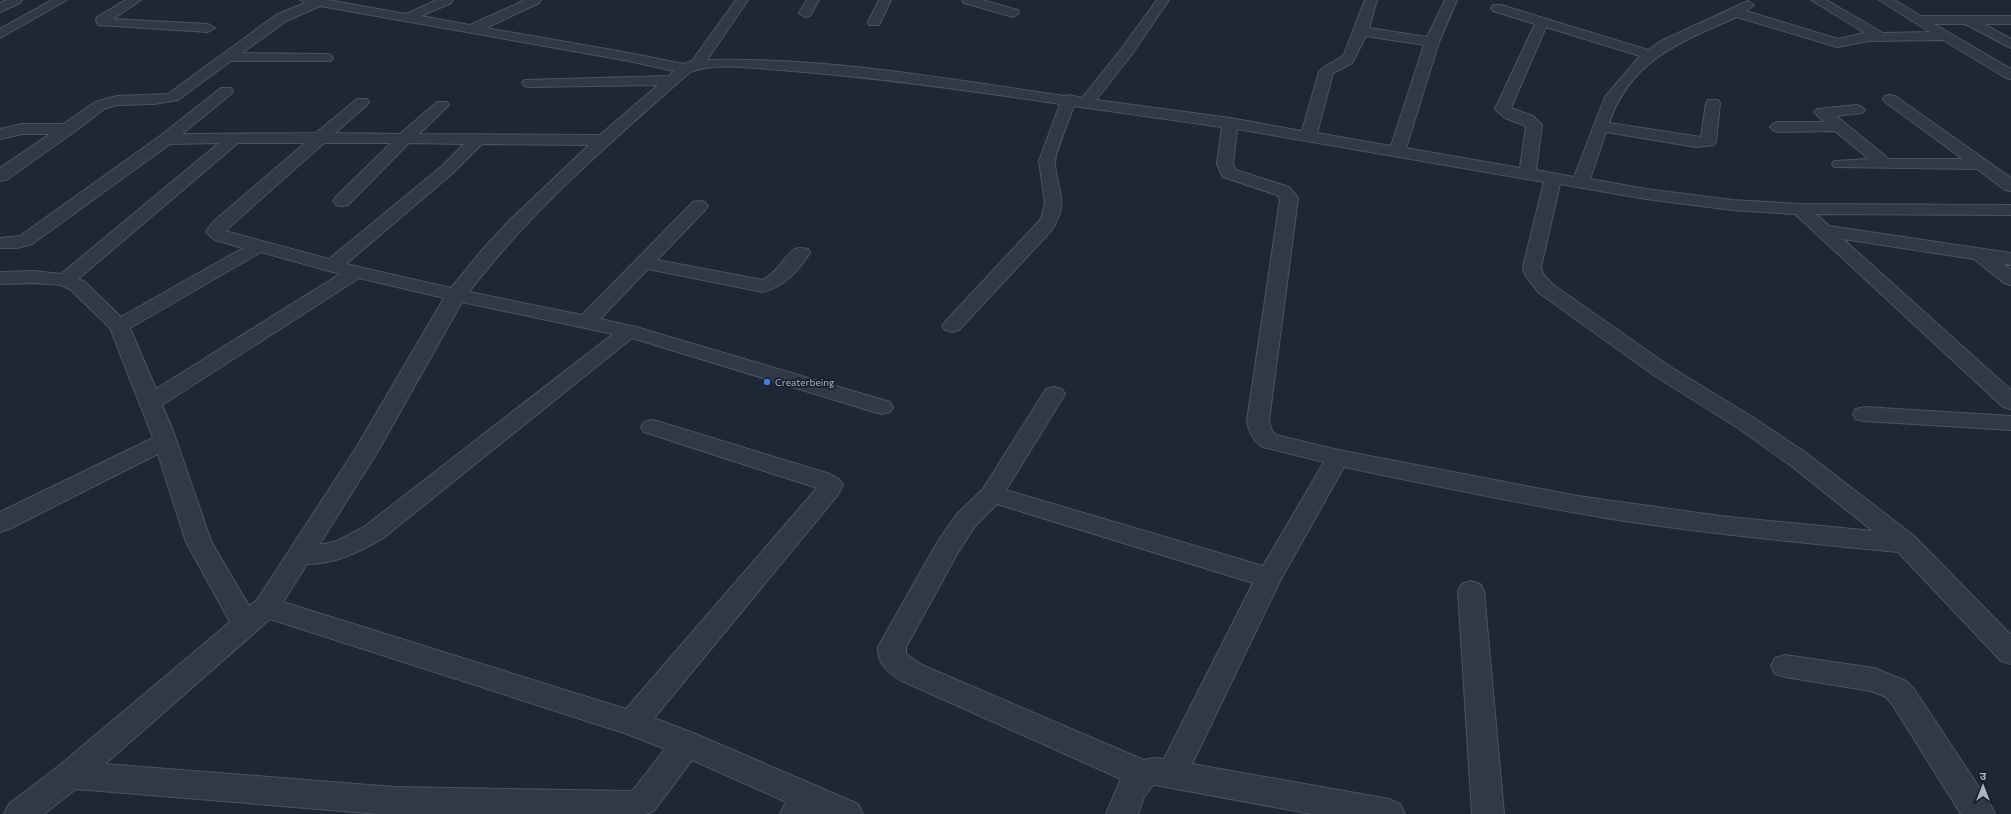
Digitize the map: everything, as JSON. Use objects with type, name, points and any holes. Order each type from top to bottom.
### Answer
[{"type":"street","points":[[0,8],[16,0]]},
{"type":"street","points":[[2,32],[62,0]]},
{"type":"street","points":[[135,0],[102,20],[103,22],[208,28]]},
{"type":"street","points":[[342,6],[359,0]]},
{"type":"street","points":[[407,18],[447,0]]},
{"type":"street","points":[[472,29],[535,0]]},
{"type":"street","points":[[20,814],[71,775],[256,616],[299,555],[366,451],[456,295],[494,248],[603,140],[685,71],[742,0]]},
{"type":"street","points":[[805,13],[813,0]]},
{"type":"street","points":[[874,22],[885,0]]},
{"type":"street","points":[[968,0],[1013,13]]},
{"type":"street","points":[[1087,102],[1127,51],[1163,0]]},
{"type":"street","points":[[1308,136],[1326,72],[1330,68],[1343,64],[1349,58],[1361,30],[1371,0]]},
{"type":"street","points":[[1397,152],[1432,42],[1451,0]]},
{"type":"street","points":[[1817,0],[1881,37]]},
{"type":"street","points":[[1885,0],[2011,75]]},
{"type":"street","points":[[0,176],[106,103],[121,100],[161,99],[173,97],[281,18],[313,1],[629,57],[685,71]]},
{"type":"street","points":[[1580,183],[1612,97],[1650,55],[1666,44],[1738,6],[1837,43],[1849,43],[1862,38],[1945,36]]},
{"type":"street","points":[[1497,8],[1650,55]]},
{"type":"street","points":[[1918,20],[2011,20]]},
{"type":"street","points":[[1968,20],[2011,44]]},
{"type":"street","points":[[1527,174],[1534,125],[1528,119],[1508,113],[1503,109],[1542,22]]},
{"type":"street","points":[[1361,30],[1432,42]]},
{"type":"street","points":[[228,57],[326,58]]},
{"type":"street","points":[[529,83],[685,71],[737,63],[853,71],[1069,99],[1230,123],[1580,183],[1732,205],[1800,209],[2011,210]]},
{"type":"street","points":[[0,242],[17,243],[26,240],[166,139],[226,91]]},
{"type":"street","points":[[952,326],[1045,227],[1050,219],[1054,203],[1047,161],[1069,99]]},
{"type":"street","points":[[1890,99],[2011,186]]},
{"type":"street","points":[[362,102],[219,226],[215,232],[221,236],[260,245],[356,272],[456,295],[629,331],[882,407]]},
{"type":"street","points":[[1600,126],[1703,143],[1708,142],[1713,103]]},
{"type":"street","points":[[342,201],[404,139],[442,105]]},
{"type":"street","points":[[1857,110],[1822,112],[1885,164]]},
{"type":"street","points":[[1230,123],[1225,164],[1228,173],[1283,191],[1289,198],[1258,422],[1263,438],[1271,442],[1338,458],[1534,497],[1758,530],[1905,543]]},
{"type":"street","points":[[1778,127],[1838,126]]},
{"type":"street","points":[[0,134],[22,129],[69,129]]},
{"type":"street","points":[[65,280],[235,138]]},
{"type":"street","points":[[166,139],[322,138],[603,140]]},
{"type":"street","points":[[333,265],[448,169],[478,139]]},
{"type":"street","points":[[1840,164],[1981,164]]},
{"type":"street","points":[[1553,178],[1532,267],[1534,275],[1538,280],[1562,300],[1662,371],[1746,423],[1798,459],[1905,543],[2011,653]]},
{"type":"street","points":[[1732,205],[1824,231],[2011,259]]},
{"type":"street","points":[[586,322],[699,206]]},
{"type":"street","points":[[1800,209],[2011,402]]},
{"type":"street","points":[[119,326],[260,245]]},
{"type":"street","points":[[644,263],[763,286],[771,285],[776,281],[801,253]]},
{"type":"street","points":[[1980,255],[2011,280]]},
{"type":"street","points":[[150,402],[356,272]]},
{"type":"street","points":[[0,278],[34,277],[65,280],[78,286],[119,326],[165,441],[199,542],[256,616],[632,724],[688,744],[801,805],[847,814]]},
{"type":"street","points":[[299,555],[333,553],[353,545],[372,533],[629,331]]},
{"type":"street","points":[[1054,394],[994,492],[966,520],[947,548],[892,647],[891,655],[896,663],[912,673],[1142,774],[1150,772],[1172,774],[1389,814]]},
{"type":"street","points":[[1864,414],[2011,423]]},
{"type":"street","points":[[632,724],[829,490],[831,485],[822,480],[652,427]]},
{"type":"street","points":[[0,523],[165,441]]},
{"type":"street","points":[[1172,774],[1269,578],[1338,458]]},
{"type":"street","points":[[994,492],[999,497],[1269,578]]},
{"type":"street","points":[[1471,591],[1488,814]]},
{"type":"street","points":[[1785,666],[1874,680],[1896,689],[1904,698],[1979,814]]},
{"type":"street","points":[[71,775],[394,801],[552,809],[630,805],[643,801],[688,744]]},
{"type":"street","points":[[1122,814],[1136,782],[1142,774]]},
{"type":"place","name":"Createrbeing","points":[[767,382]]}]
